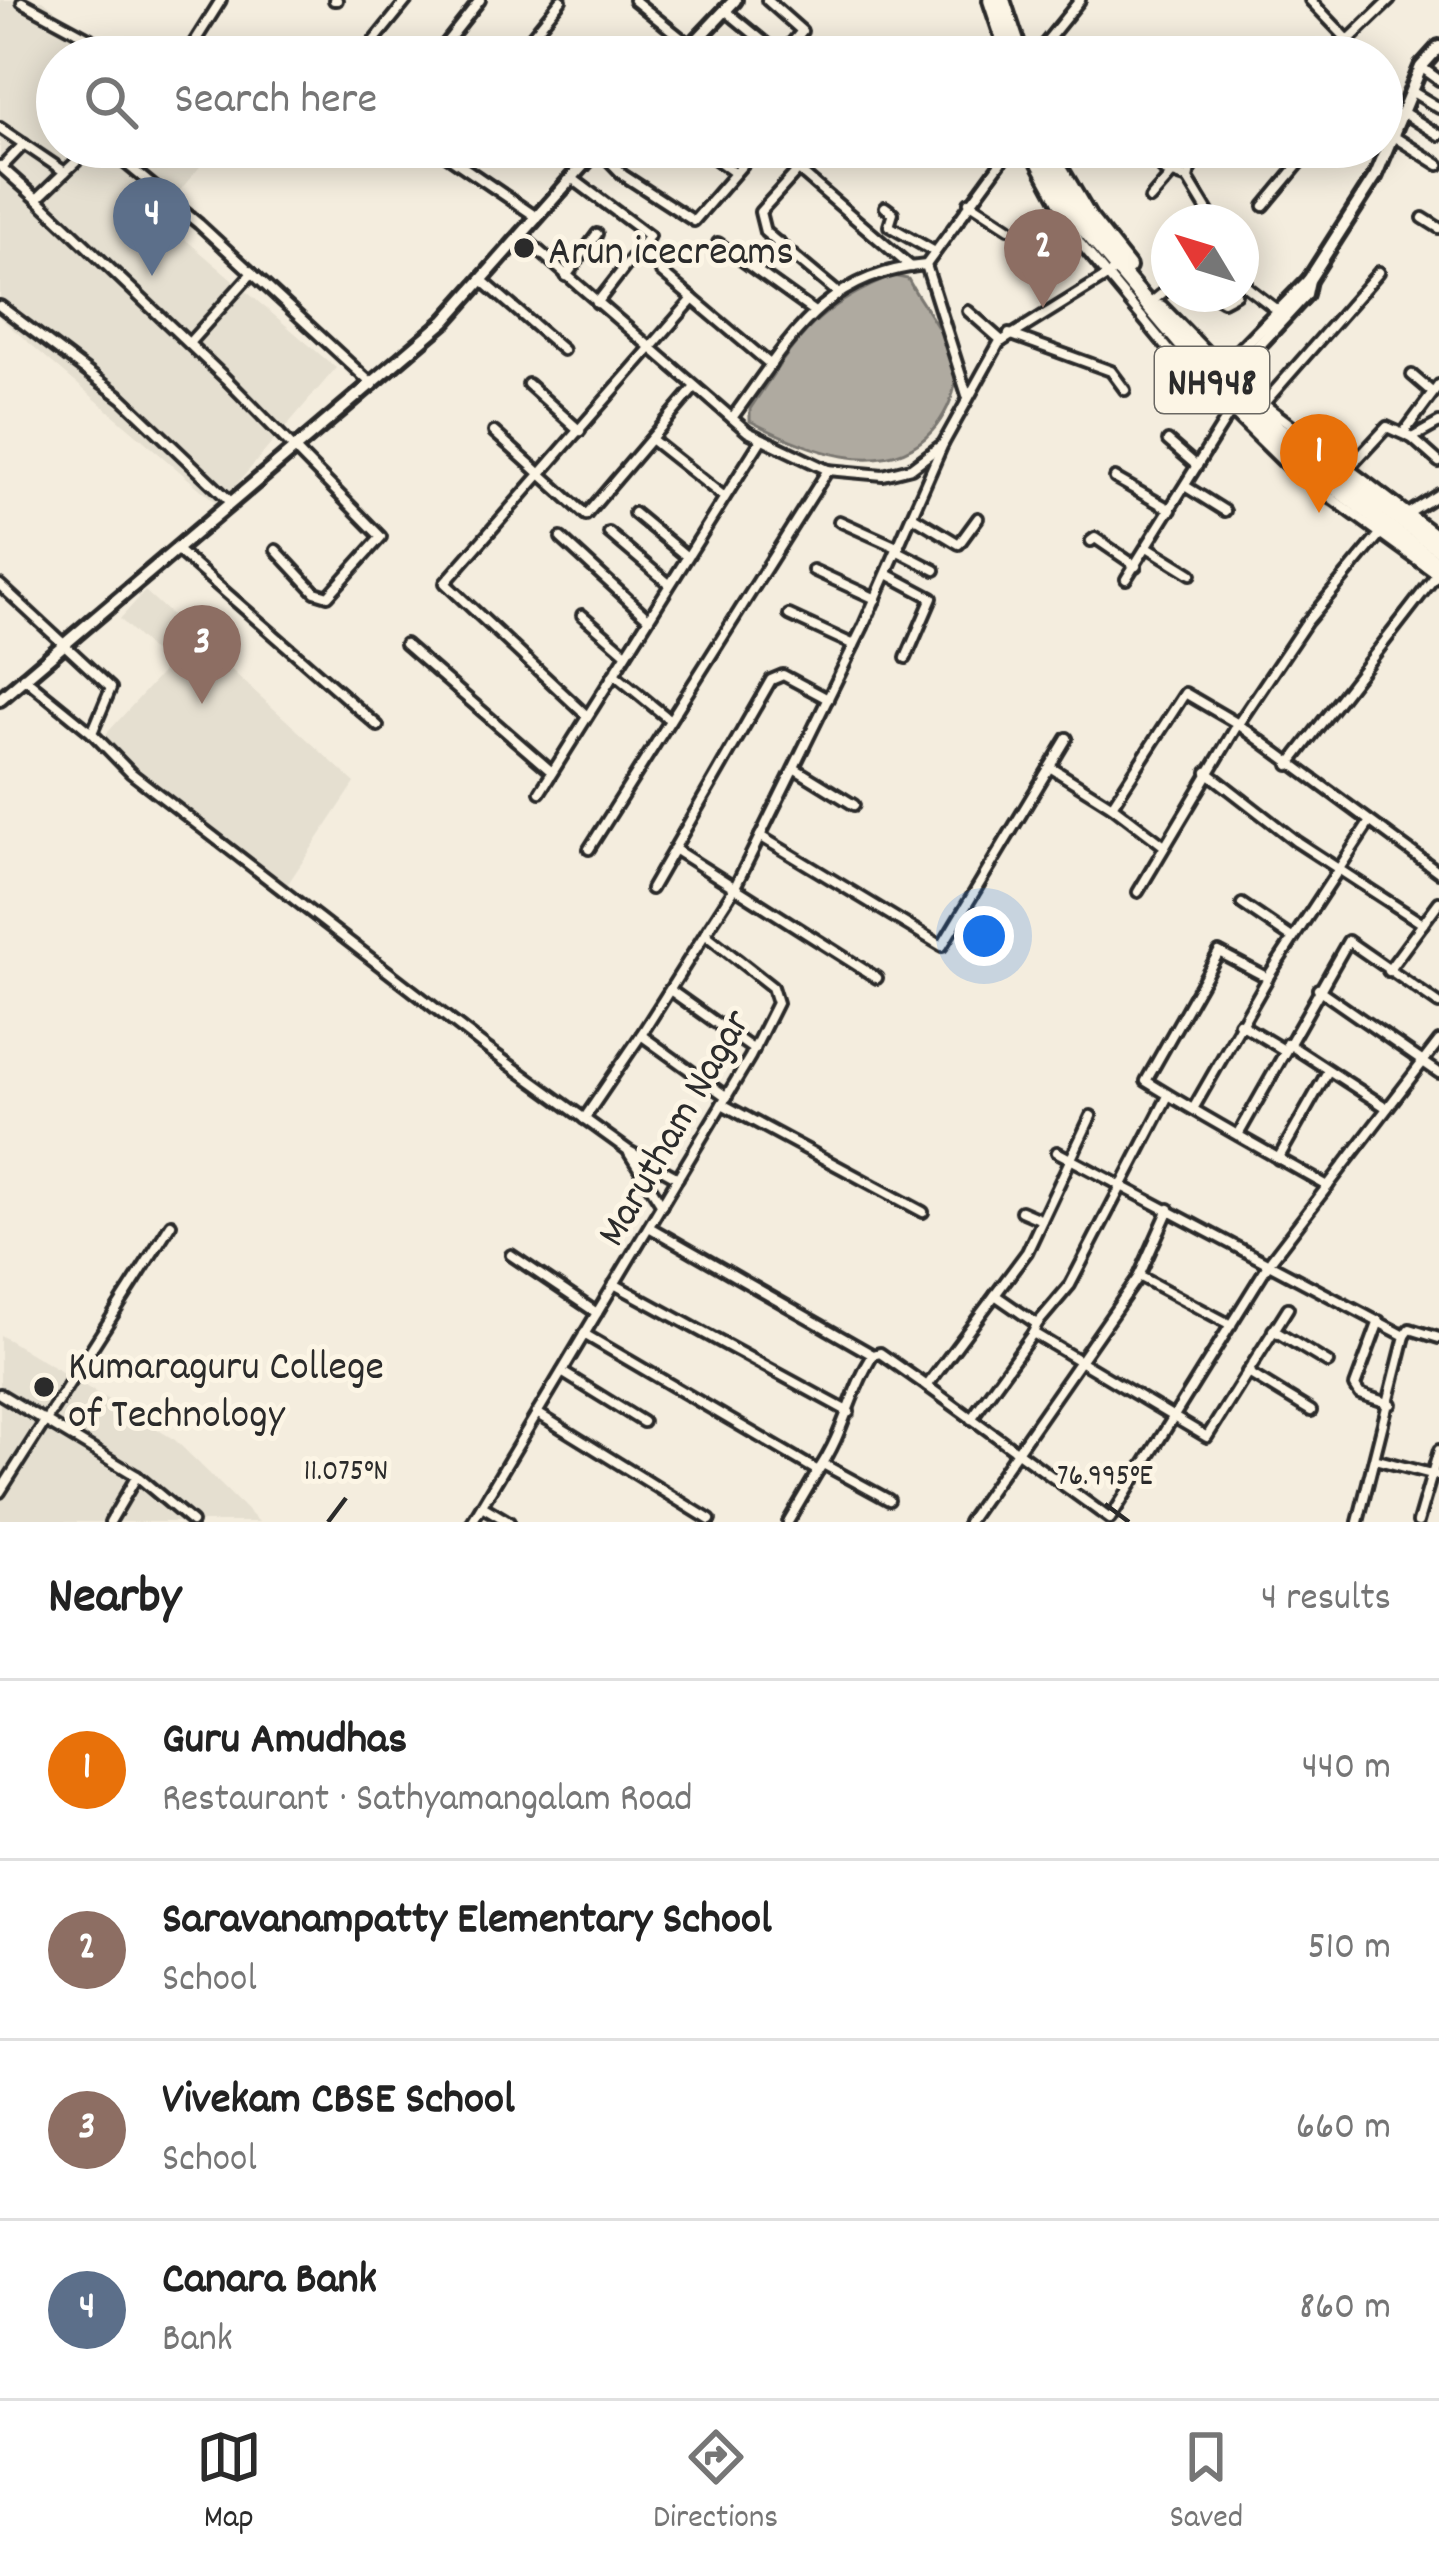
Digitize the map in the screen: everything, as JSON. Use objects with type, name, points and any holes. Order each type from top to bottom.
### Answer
[{"type":"highway","points":[[991,0],[1003,36]]},
{"type":"highway","points":[[1002,0],[1014,36]]},
{"type":"highway","name":"NH948","points":[[1045,168],[1113,272],[1223,381]]},
{"type":"highway","name":"NH948","points":[[1059,168],[1089,218],[1151,296]]},
{"type":"highway","name":"NH948","points":[[1164,312],[1268,436],[1439,548]]},
{"type":"highway","name":"NH948","points":[[1395,522],[1438,572]]},
{"type":"main road","points":[[701,36],[730,5]]},
{"type":"main road","points":[[1404,113],[1421,67],[1439,47]]},
{"type":"main road","points":[[0,699],[174,548],[374,386],[483,281],[582,168]]},
{"type":"main road","points":[[1223,381],[1276,310],[1309,280],[1379,168]]},
{"type":"main road","points":[[1223,381],[1306,294],[1309,280]]},
{"type":"street","points":[[197,36],[220,0]]},
{"type":"street","points":[[378,36],[406,0]]},
{"type":"street","points":[[452,36],[480,0]]},
{"type":"street","points":[[532,36],[561,0]]},
{"type":"street","points":[[634,0],[679,36]]},
{"type":"street","points":[[767,0],[802,32],[798,36]]},
{"type":"street","points":[[1051,36],[1080,0]]},
{"type":"street","points":[[1310,0],[1344,36]]},
{"type":"street","points":[[1356,36],[1390,0]]},
{"type":"street","points":[[22,2],[85,36]]},
{"type":"street","points":[[730,5],[761,36]]},
{"type":"street","points":[[1421,67],[1439,80]]},
{"type":"street","points":[[1411,92],[1439,108]]},
{"type":"street","points":[[1404,113],[1439,135]]},
{"type":"street","points":[[0,128],[36,152]]},
{"type":"street","points":[[1403,142],[1439,165]]},
{"type":"street","points":[[24,144],[1,166],[189,343],[378,532],[380,542],[328,596],[316,592],[276,550]]},
{"type":"street","points":[[58,168],[64,172]]},
{"type":"street","points":[[38,199],[68,168]]},
{"type":"street","points":[[130,168],[374,386]]},
{"type":"street","points":[[465,168],[539,219]]},
{"type":"street","points":[[617,168],[694,221],[739,168]]},
{"type":"street","points":[[728,168],[735,173]]},
{"type":"street","points":[[794,168],[911,267]]},
{"type":"street","points":[[800,168],[760,212],[765,232],[838,293]]},
{"type":"street","points":[[926,266],[996,168]]},
{"type":"street","points":[[1188,178],[1190,168]]},
{"type":"street","points":[[1264,206],[1295,168]]},
{"type":"street","points":[[1150,199],[1168,172],[1188,178],[1203,204]]},
{"type":"street","points":[[573,179],[650,236],[597,303]]},
{"type":"street","points":[[969,202],[1009,228]]},
{"type":"street","points":[[885,207],[893,213],[889,226],[935,252]]},
{"type":"street","points":[[1424,218],[1439,228]]},
{"type":"street","points":[[566,276],[597,234]]},
{"type":"street","points":[[524,238],[761,440],[828,470],[883,475],[910,468],[943,444]]},
{"type":"street","points":[[718,243],[813,311]]},
{"type":"street","points":[[757,271],[780,243]]},
{"type":"street","points":[[731,418],[813,311],[858,279],[926,266]]},
{"type":"street","points":[[926,266],[967,395]]},
{"type":"street","points":[[661,272],[771,364]]},
{"type":"street","points":[[584,1119],[734,889],[876,599],[967,395],[1005,337],[1113,272],[1169,350],[1286,466],[1395,522],[1439,537]]},
{"type":"street","points":[[1264,402],[1379,272]]},
{"type":"street","points":[[189,343],[252,273]]},
{"type":"street","points":[[483,281],[563,350]]},
{"type":"street","points":[[587,716],[445,583],[694,298]]},
{"type":"street","points":[[1259,301],[1276,310]]},
{"type":"street","points":[[0,306],[122,398],[231,502]]},
{"type":"street","points":[[968,311],[1005,337],[1111,371],[1125,390]]},
{"type":"street","points":[[1408,435],[1436,389],[1412,375]]},
{"type":"street","points":[[1223,381],[1264,402],[1349,468],[1395,522]]},
{"type":"street","points":[[528,384],[580,431]]},
{"type":"street","points":[[494,432],[586,515],[694,387]]},
{"type":"street","points":[[1126,579],[1231,411]]},
{"type":"street","points":[[1408,435],[1439,422]]},
{"type":"street","points":[[1349,468],[1378,431],[1387,427],[1408,435],[1439,462]]},
{"type":"street","points":[[651,439],[723,496]]},
{"type":"street","points":[[540,792],[761,440]]},
{"type":"street","points":[[1168,441],[1197,466]]},
{"type":"street","points":[[589,849],[828,470]]},
{"type":"street","points":[[1115,478],[1171,511]]},
{"type":"street","points":[[1185,486],[1225,511]]},
{"type":"street","points":[[1138,892],[1207,772],[1306,623],[1395,522],[1439,494]]},
{"type":"street","points":[[634,514],[686,556]]},
{"type":"street","points":[[914,517],[959,544],[978,518]]},
{"type":"street","points":[[839,521],[934,570]]},
{"type":"street","points":[[609,532],[669,584]]},
{"type":"street","points":[[561,538],[648,618]]},
{"type":"street","points":[[1091,542],[1095,538],[1136,566]]},
{"type":"street","points":[[174,548],[378,726]]},
{"type":"street","points":[[1148,548],[1191,574]]},
{"type":"street","points":[[813,570],[876,599]]},
{"type":"street","points":[[1289,765],[1438,572]]},
{"type":"street","points":[[887,574],[932,598],[906,658]]},
{"type":"street","points":[[0,585],[111,688],[92,733]]},
{"type":"street","points":[[582,615],[626,652]]},
{"type":"street","points":[[789,615],[854,645]]},
{"type":"street","points":[[405,644],[552,772]]},
{"type":"street","points":[[614,674],[670,720]]},
{"type":"street","points":[[651,889],[771,680],[783,675],[828,699]]},
{"type":"street","points":[[22,677],[232,855],[628,1151],[678,1178]]},
{"type":"street","points":[[1112,806],[1184,693],[1238,724],[1439,872]]},
{"type":"street","points":[[760,836],[942,946],[1066,738]]},
{"type":"street","points":[[1050,767],[1163,844]]},
{"type":"street","points":[[794,768],[854,805]]},
{"type":"street","points":[[1207,772],[1338,869],[1423,924]]},
{"type":"street","points":[[1193,1109],[1239,1023],[1369,823]]},
{"type":"street","points":[[674,850],[877,978]]},
{"type":"street","points":[[1388,971],[1439,902]]},
{"type":"street","points":[[1242,904],[1292,938]]},
{"type":"street","name":"Marutham Nagar","points":[[472,1522],[725,1100],[776,1003],[772,987],[705,934]]},
{"type":"street","points":[[1238,1135],[1348,940],[1439,1004]]},
{"type":"street","points":[[1268,978],[1219,952],[1146,1082],[1328,1186]]},
{"type":"street","points":[[1318,989],[1439,1073]]},
{"type":"street","points":[[670,990],[754,1050]]},
{"type":"street","points":[[1239,1023],[1388,1108]]},
{"type":"street","points":[[641,1035],[725,1100],[922,1212]]},
{"type":"street","points":[[788,1522],[842,1436],[859,1377],[873,1355],[880,1353],[1110,1519],[1271,1261],[1439,1041]]},
{"type":"street","points":[[1279,1159],[1328,1070]]},
{"type":"street","points":[[971,1419],[1070,1285],[1168,1095]]},
{"type":"street","points":[[927,1386],[1042,1220],[1091,1117]]},
{"type":"street","points":[[628,1151],[662,1205]]},
{"type":"street","points":[[1057,1152],[1271,1261],[1405,1336]]},
{"type":"street","points":[[968,1522],[1139,1276],[1169,1209]]},
{"type":"street","points":[[1021,1211],[1042,1220]]},
{"type":"street","points":[[0,1492],[171,1224]]},
{"type":"street","points":[[649,1227],[873,1355]]},
{"type":"street","points":[[511,1255],[597,1312]]},
{"type":"street","points":[[1139,1276],[1232,1325]]},
{"type":"street","points":[[614,1284],[849,1412]]},
{"type":"street","points":[[994,1295],[1080,1360],[1207,1437],[1288,1307]]},
{"type":"street","points":[[1379,1320],[1354,1386],[1360,1394],[1391,1404]]},
{"type":"street","points":[[1358,1522],[1378,1460],[1405,1336],[1410,1329],[1439,1338]]},
{"type":"street","points":[[1273,1330],[1328,1363]]},
{"type":"street","points":[[584,1334],[820,1467],[889,1500]]},
{"type":"street","points":[[562,1372],[643,1422]]},
{"type":"street","points":[[1247,1372],[1311,1411]]},
{"type":"street","points":[[0,1394],[137,1476],[192,1522]]},
{"type":"street","points":[[537,1413],[710,1520]]},
{"type":"street","points":[[1418,1522],[1436,1475],[1439,1450]]},
{"type":"street","points":[[1378,1460],[1436,1475]]},
{"type":"street","points":[[110,1522],[137,1476]]},
{"type":"street","points":[[482,1506],[508,1522]]},
{"type":"shaded area","points":[[0,0],[43,0],[85,36],[36,36],[36,168],[199,168],[158,216],[336,368],[219,505],[0,318]]},
{"type":"shaded area","points":[[893,276],[908,279],[945,340],[954,366],[951,400],[932,431],[913,447],[891,456],[867,458],[818,450],[750,421],[750,409],[809,328],[844,300]]},
{"type":"shaded area","points":[[145,591],[355,783],[285,888],[99,742],[168,666],[120,619]]},
{"type":"shaded area","name":"Kumaraguru College of Technology","points":[[0,1335],[175,1440],[259,1522],[0,1522]]},
{"type":"place","name":"Arun icecreams","points":[[524,248]]},
{"type":"place","name":"Canara Bank","points":[[152,276]]},
{"type":"place","name":"Saravanampatty Elementary School","points":[[1043,308]]},
{"type":"place","name":"Guru Amudhas","points":[[1319,513]]},
{"type":"place","name":"Vivekam CBSE School","points":[[202,704]]},
{"type":"place","name":"Kumaraguru College of Technology","points":[[44,1387]]}]
